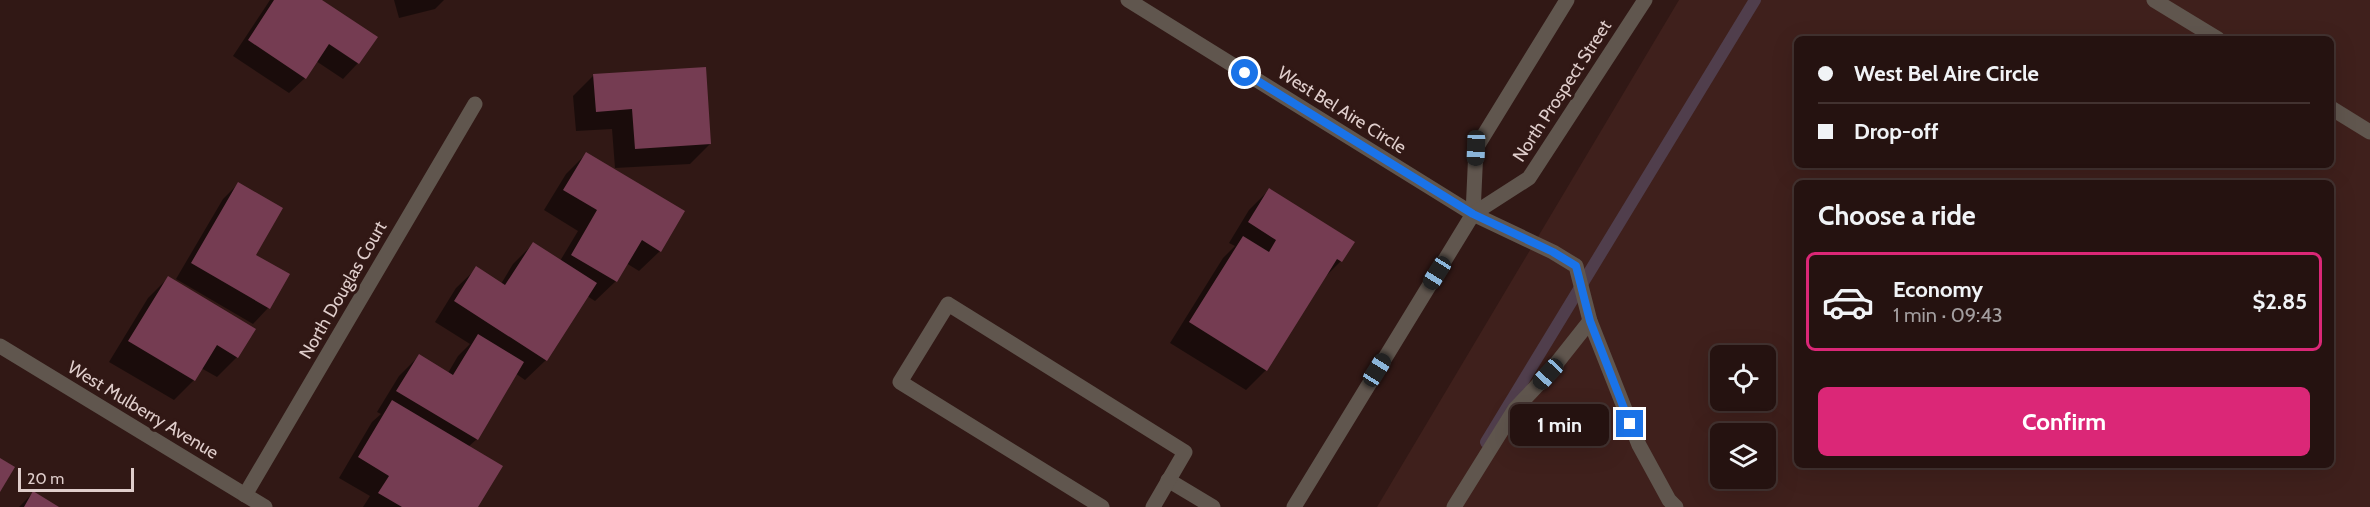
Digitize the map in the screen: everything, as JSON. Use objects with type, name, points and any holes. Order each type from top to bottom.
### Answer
[{"type":"street","name":"West Bel Aire Circle","points":[[1128,0],[1473,214],[1553,252],[1576,266],[1590,321],[1639,445],[1669,500],[1676,507]]},
{"type":"street","name":"North Prospect Street","points":[[1473,214],[1476,148],[1567,0]]},
{"type":"street","name":"North Prospect Street","points":[[1294,507],[1473,214],[1529,178],[1645,0]]},
{"type":"street","points":[[2154,0],[2213,36]]},
{"type":"street","name":"North Douglas Court","points":[[245,495],[475,104]]},
{"type":"street","points":[[2334,110],[2370,132]]},
{"type":"street","points":[[1102,507],[900,382],[948,304],[1185,452],[1153,507]]},
{"type":"street","points":[[1454,507],[1515,409],[1548,374],[1590,321]]},
{"type":"street","name":"West Mulberry Avenue","points":[[0,346],[265,507]]},
{"type":"street","points":[[1168,480],[1213,507]]},
{"type":"shaded area","points":[[1679,0],[2370,0],[2370,507],[1377,507]]},
{"type":"building","points":[[274,0],[322,0],[378,37],[359,64],[329,44],[306,79],[248,40]]},
{"type":"building","points":[[706,67],[711,144],[635,149],[632,109],[596,112],[593,74]]},
{"type":"building","points":[[586,152],[685,211],[661,252],[642,240],[617,282],[571,255],[597,210],[563,190]]},
{"type":"building","points":[[238,182],[283,208],[256,255],[290,274],[270,309],[191,263]]},
{"type":"building","points":[[1269,188],[1355,242],[1342,262],[1337,259],[1267,371],[1189,322],[1243,236],[1269,252],[1276,240],[1248,222]]},
{"type":"building","points":[[533,242],[597,283],[547,361],[454,301],[476,266],[505,285]]},
{"type":"building","points":[[168,276],[256,329],[238,358],[217,345],[195,381],[128,341]]},
{"type":"building","points":[[478,334],[524,362],[478,440],[396,391],[419,354],[453,375]]},
{"type":"building","points":[[392,400],[503,466],[478,507],[402,507],[378,493],[389,476],[358,457]]},
{"type":"building","points":[[0,458],[15,467],[0,492]]},
{"type":"building","points":[[33,491],[59,507],[24,507]]},
{"type":"waterway","points":[[1486,442],[1755,0]]},
{"type":"route","points":[[1245,73],[1473,214],[1553,252],[1576,266],[1590,321],[1630,424]]}]
